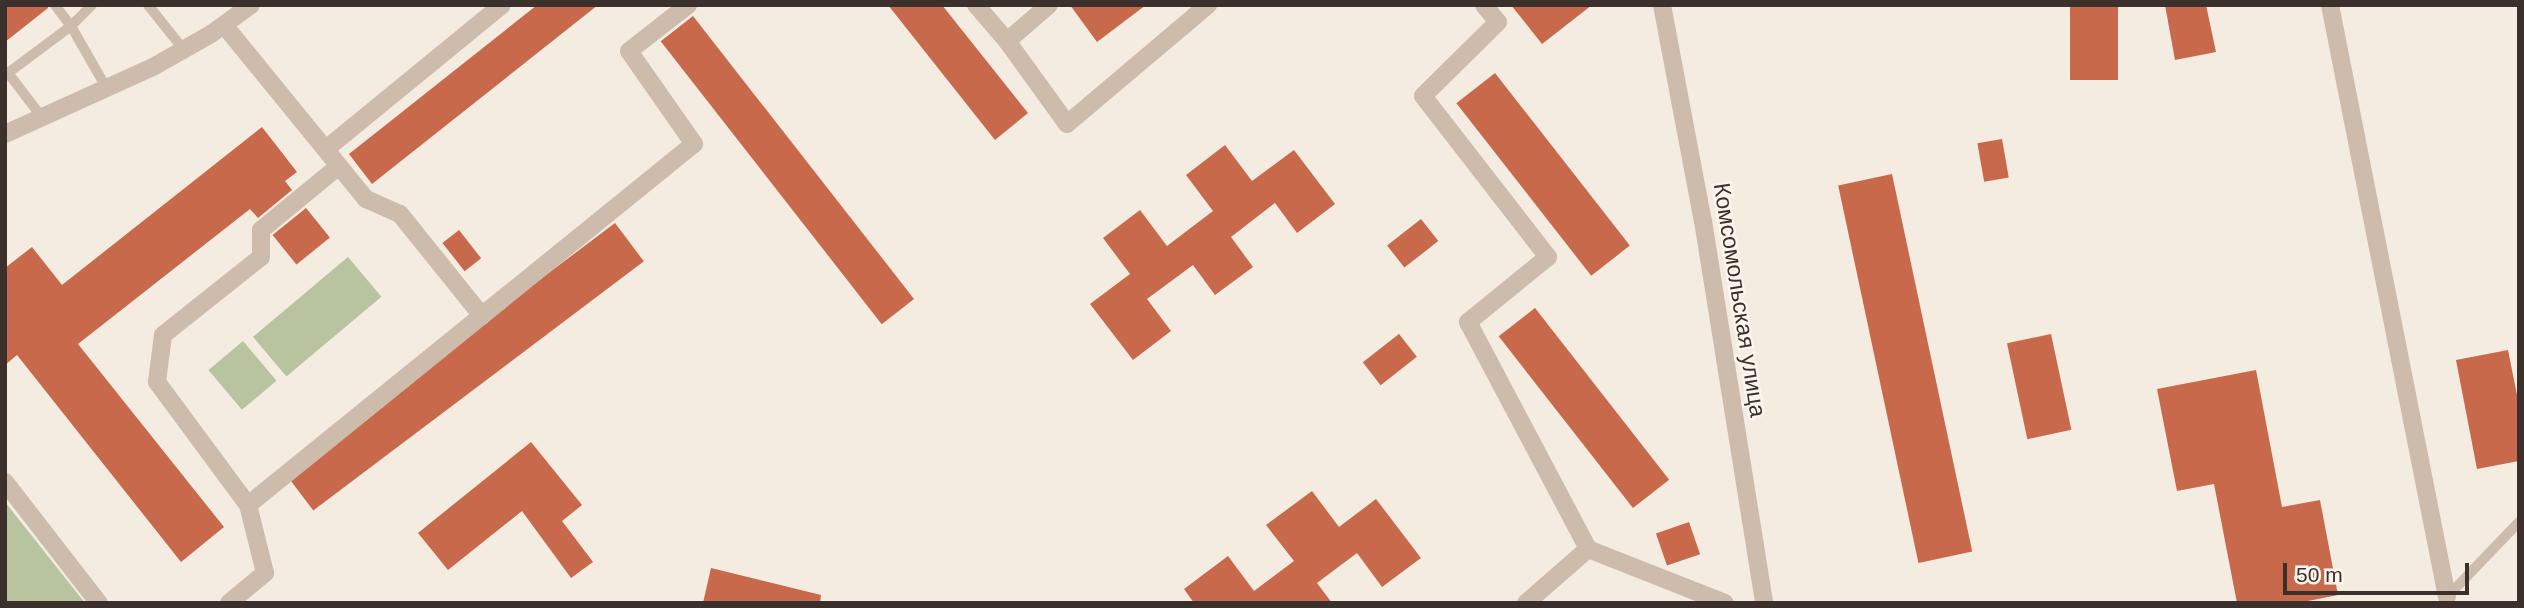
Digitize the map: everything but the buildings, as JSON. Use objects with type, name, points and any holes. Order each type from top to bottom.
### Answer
[{"type":"street","points":[[326,149],[502,5]]},
{"type":"street","points":[[248,505],[694,144],[629,51],[688,5]]},
{"type":"street","points":[[976,5],[1007,41],[1067,124],[1208,5]]},
{"type":"street","points":[[1007,41],[1049,5]]},
{"type":"street","points":[[1484,5],[1498,22],[1423,96],[1548,257],[1468,322],[1588,549],[1725,603]]},
{"type":"street","name":"Комсомольская улица","points":[[1662,5],[1703,221],[1764,603]]},
{"type":"street","points":[[2330,5],[2447,597]]},
{"type":"street","points":[[5,134],[184,50],[224,25],[244,7]]},
{"type":"street","points":[[224,25],[366,200],[400,214],[482,316]]},
{"type":"street","points":[[229,603],[265,573],[248,505],[158,382],[163,335],[261,257],[261,230],[339,166]]},
{"type":"street","points":[[5,482],[99,603]]},
{"type":"street","points":[[1526,603],[1588,549]]},
{"type":"lane","points":[[55,5],[71,26],[106,87]]},
{"type":"lane","points":[[41,116],[6,73],[71,26],[92,5]]},
{"type":"lane","points":[[148,5],[184,50]]},
{"type":"lane","points":[[2447,597],[2519,522]]},
{"type":"green space","points":[[348,257],[381,297],[286,377],[253,337]]},
{"type":"green space","points":[[243,341],[276,381],[242,410],[209,370]]},
{"type":"green space","points":[[5,502],[85,603],[5,603]]}]
